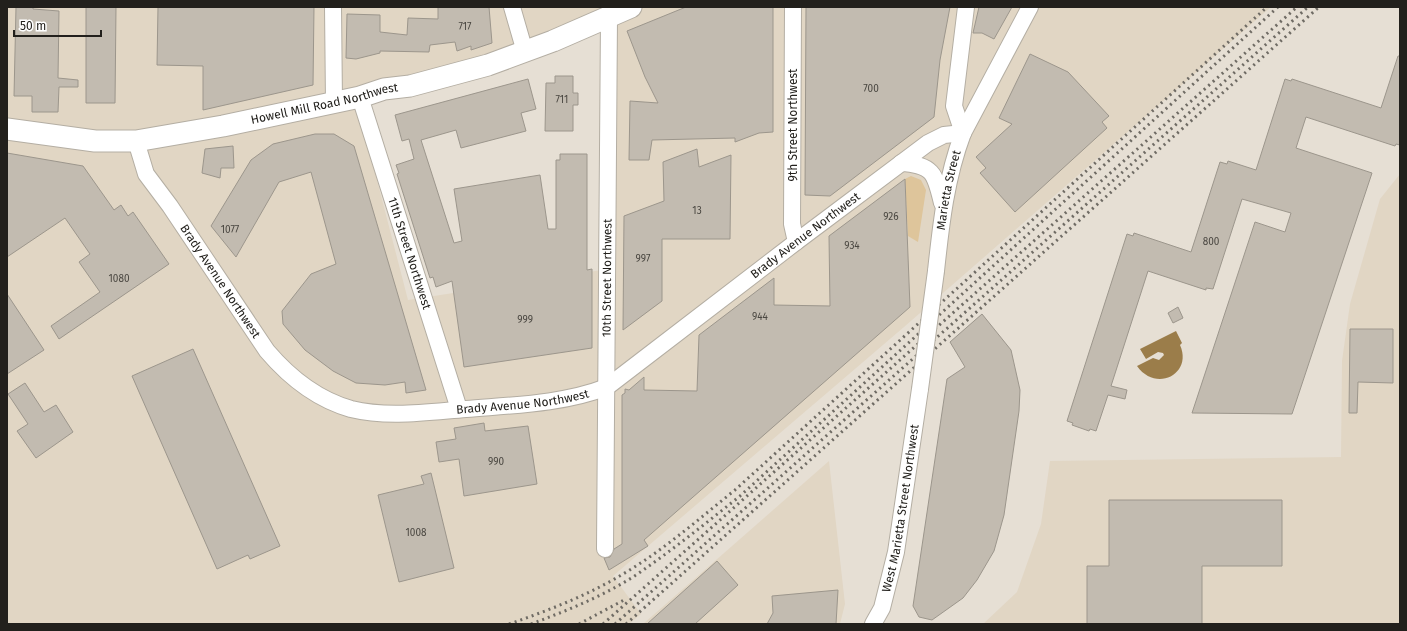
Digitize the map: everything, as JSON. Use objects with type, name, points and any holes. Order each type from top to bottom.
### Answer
[{"type":"main road","name":"Howell Mill Road Northwest","points":[[7,129],[95,141],[136,141],[210,129],[334,103],[360,97],[384,89],[410,86],[454,75],[525,52],[609,12],[631,7]]},
{"type":"street","points":[[333,7],[334,103]]},
{"type":"street","points":[[512,7],[525,52]]},
{"type":"street","name":"9th Street Northwest","points":[[793,7],[792,224],[796,242]]},
{"type":"street","points":[[962,133],[954,106],[966,7]]},
{"type":"street","name":"Marietta Street","points":[[920,389],[943,210],[949,176],[962,133],[1030,7]]},
{"type":"street","name":"10th Street Northwest","points":[[605,549],[609,12]]},
{"type":"street","name":"11th Street Northwest","points":[[360,97],[459,409]]},
{"type":"street","name":"Brady Avenue Northwest","points":[[136,141],[146,174],[170,206],[267,351],[283,369],[301,384],[333,403],[369,412],[398,414],[554,400],[592,393],[607,387],[928,143],[944,135],[962,133]]},
{"type":"street","points":[[902,164],[912,164],[926,168],[933,174],[943,210]]},
{"type":"street","name":"West Marietta Street Northwest","points":[[873,624],[882,608],[896,552],[920,389]]},
{"type":"shaded area","points":[[7,7],[1271,7],[904,327],[613,576],[641,614],[629,624],[7,624]],"holes":[[[605,16],[602,270],[408,300],[356,99]]]},
{"type":"shaded area","points":[[1400,174],[1400,624],[983,624],[1017,592],[1041,524],[1050,461],[1341,457],[1342,361],[1350,304],[1380,199]]},
{"type":"shaded area","points":[[911,176],[921,180],[926,190],[918,242],[908,236],[905,179]]},
{"type":"shaded area","points":[[1176,331],[1182,343],[1180,345],[1183,355],[1177,372],[1162,379],[1154,378],[1145,374],[1137,366],[1153,358],[1159,360],[1164,355],[1163,353],[1158,352],[1146,359],[1140,349]]},
{"type":"shaded area","points":[[829,461],[845,604],[840,624],[643,624]]},
{"type":"building","points":[[16,7],[33,7],[33,9],[59,11],[58,78],[78,80],[78,87],[59,87],[58,112],[32,112],[32,96],[14,96]]},
{"type":"building","points":[[86,7],[116,7],[115,103],[86,103]]},
{"type":"building","points":[[158,7],[314,7],[313,85],[203,110],[203,66],[157,65]]},
{"type":"building","points":[[438,7],[489,7],[492,43],[471,50],[471,46],[457,51],[455,42],[430,45],[429,52],[380,51],[380,53],[356,59],[346,58],[347,14],[380,15],[380,32],[407,35],[408,18],[438,19]]},
{"type":"building","points":[[686,7],[773,7],[773,132],[759,133],[735,142],[735,138],[652,140],[649,160],[629,160],[630,101],[658,103],[645,77],[627,31]]},
{"type":"building","points":[[806,7],[950,7],[940,60],[934,117],[830,196],[805,195]]},
{"type":"building","points":[[979,7],[1012,7],[994,39],[982,33],[973,33]]},
{"type":"building","points":[[1030,54],[1068,72],[1109,116],[1102,122],[1107,128],[1015,212],[980,173],[986,168],[976,157],[1012,124],[999,118]]},
{"type":"building","points":[[1398,56],[1400,56],[1400,145],[1396,144],[1395,146],[1306,117],[1296,148],[1372,173],[1292,414],[1192,413],[1255,222],[1285,232],[1291,213],[1242,199],[1213,289],[1206,288],[1206,290],[1148,271],[1111,386],[1127,390],[1125,399],[1108,395],[1096,431],[1090,429],[1089,431],[1072,425],[1073,423],[1067,421],[1127,234],[1133,236],[1134,233],[1191,252],[1220,162],[1227,164],[1228,161],[1256,170],[1285,79],[1291,81],[1292,79],[1381,108]]},
{"type":"building","points":[[555,76],[573,76],[573,93],[578,93],[578,105],[573,105],[573,131],[545,131],[546,83],[555,83]]},
{"type":"building","points":[[528,79],[536,109],[521,113],[526,131],[461,148],[456,130],[421,140],[454,243],[462,241],[454,189],[540,175],[548,229],[556,229],[556,160],[560,160],[560,154],[587,154],[587,270],[592,269],[592,348],[464,367],[452,281],[436,287],[433,277],[430,278],[397,174],[399,173],[396,165],[414,159],[409,139],[402,141],[395,115]]},
{"type":"building","points":[[315,134],[334,134],[354,146],[426,390],[406,393],[405,382],[385,385],[356,383],[333,371],[305,350],[283,324],[282,311],[311,274],[336,264],[311,172],[279,182],[236,257],[211,226],[251,160],[273,144]]},
{"type":"building","points":[[233,146],[234,168],[221,168],[220,178],[202,173],[205,149]]},
{"type":"building","points":[[697,149],[699,167],[731,155],[730,239],[662,239],[662,301],[623,330],[624,216],[664,201],[663,162]]},
{"type":"building","points":[[7,153],[83,166],[114,210],[121,205],[128,216],[133,212],[169,264],[59,339],[51,326],[100,292],[79,262],[90,254],[65,218],[7,257]]},
{"type":"building","points":[[905,179],[910,307],[644,540],[648,546],[609,570],[604,558],[610,557],[614,549],[622,544],[622,395],[625,393],[625,389],[629,390],[644,377],[644,390],[697,391],[699,335],[774,278],[774,305],[830,306],[829,236]]},
{"type":"building","points":[[7,294],[44,350],[7,374]]},
{"type":"building","points":[[1178,307],[1183,318],[1173,323],[1168,313]]},
{"type":"building","points":[[982,314],[1011,350],[1020,390],[1019,411],[1004,515],[994,551],[977,580],[963,598],[932,620],[919,617],[913,606],[947,379],[965,367],[950,342]]},
{"type":"building","points":[[1350,329],[1393,329],[1393,383],[1358,382],[1357,413],[1349,413]]},
{"type":"building","points":[[193,349],[280,546],[250,559],[248,555],[217,569],[132,376]]},
{"type":"building","points":[[25,383],[44,412],[56,405],[73,432],[36,458],[17,431],[28,424],[8,394]]},
{"type":"building","points":[[484,423],[485,431],[528,426],[537,484],[464,496],[459,459],[439,462],[436,442],[456,439],[454,428]]},
{"type":"building","points":[[431,473],[454,568],[399,582],[378,495],[424,484],[421,476]]},
{"type":"building","points":[[1109,500],[1282,500],[1282,566],[1202,566],[1202,624],[1087,624],[1087,566],[1109,566]]},
{"type":"building","points":[[717,561],[738,585],[695,624],[647,624]]},
{"type":"building","points":[[838,590],[836,624],[767,624],[773,613],[772,596]]},
{"type":"railway","points":[[509,624],[570,601],[600,587],[642,562],[696,522],[735,490],[1267,7]]},
{"type":"railway","points":[[531,624],[583,603],[633,577],[674,548],[740,496],[1278,7]]},
{"type":"railway","points":[[603,624],[1297,7]]},
{"type":"railway","points":[[615,624],[1308,7]]},
{"type":"railway","points":[[626,624],[1319,7]]},
{"type":"railway","points":[[579,624],[624,600]]}]
